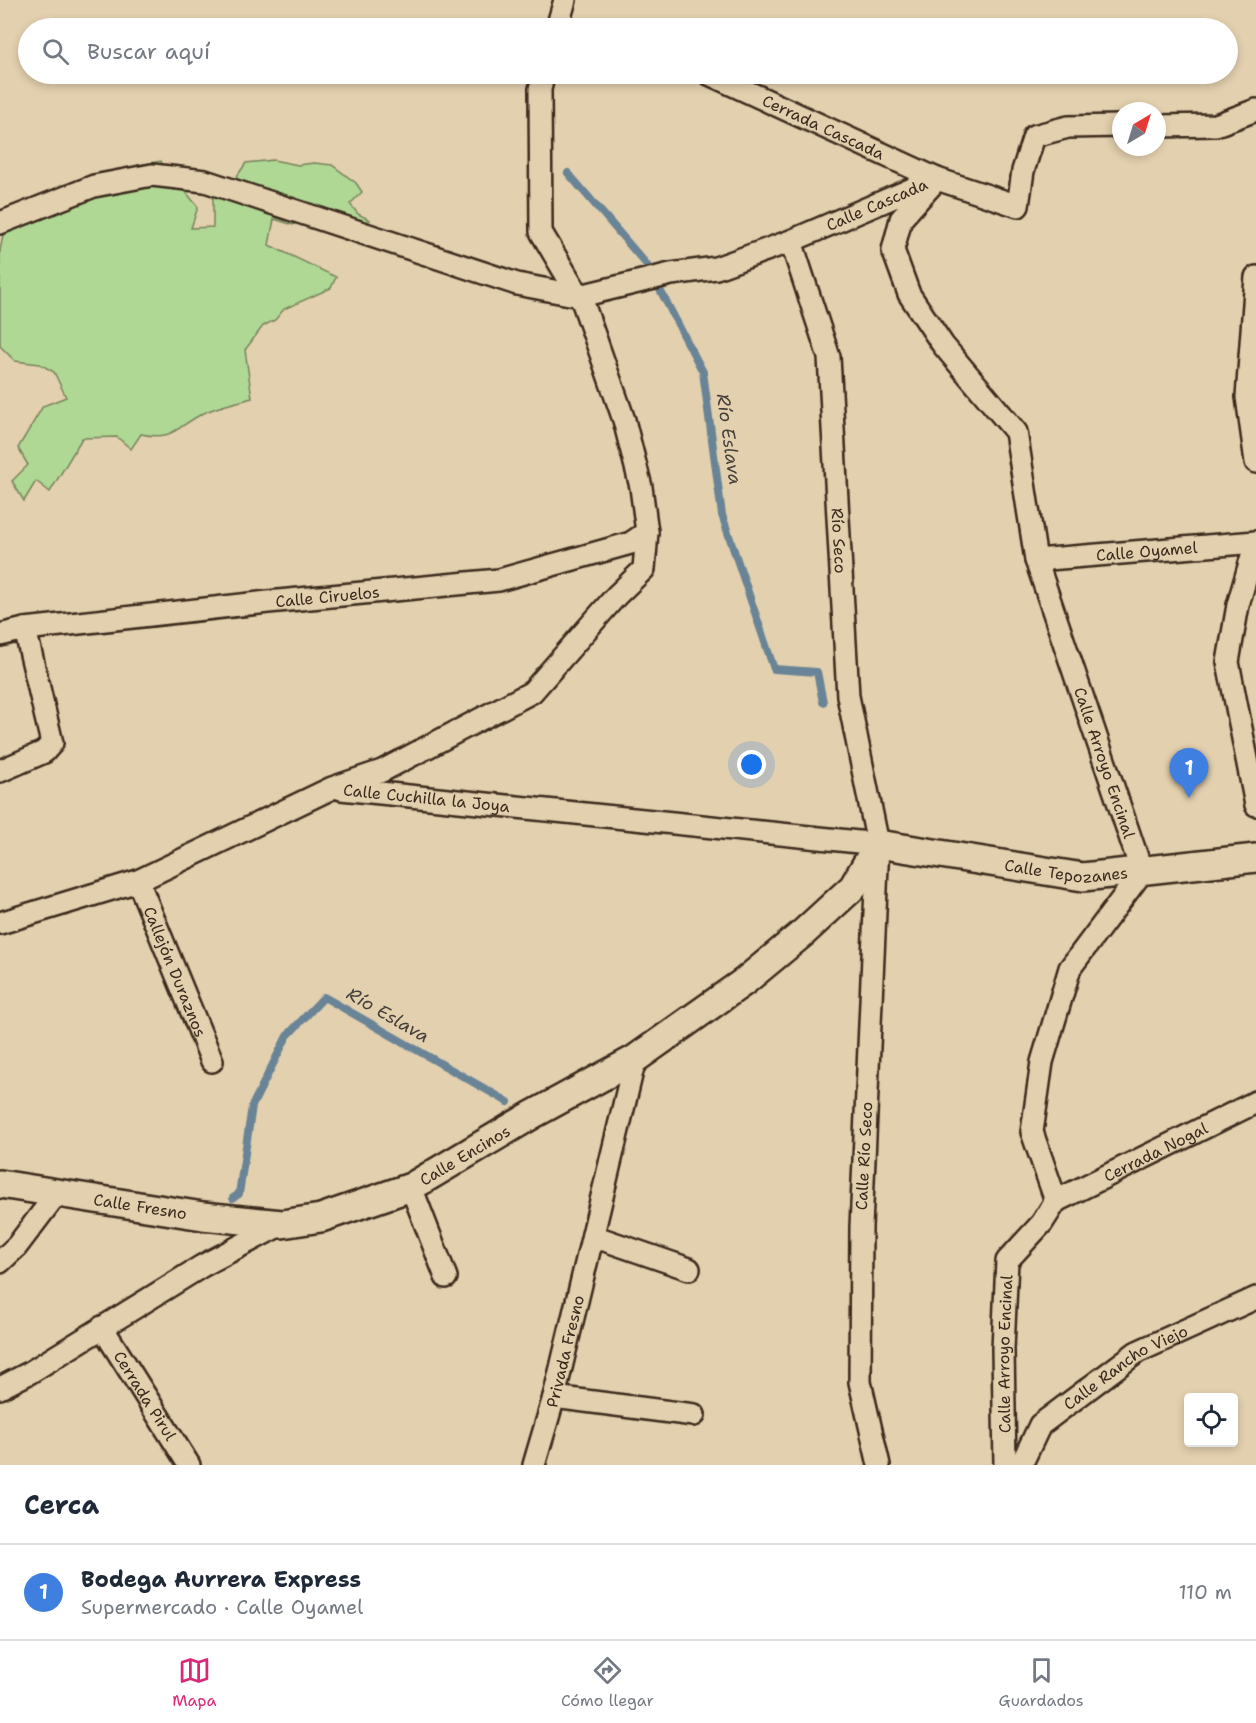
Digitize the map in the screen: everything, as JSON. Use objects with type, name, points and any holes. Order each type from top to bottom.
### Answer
[{"type":"street","points":[[560,18],[565,0]]},
{"type":"street","points":[[332,788],[382,771],[532,692],[616,596],[644,569],[647,532],[641,487],[624,420],[580,296],[540,232],[541,84]]},
{"type":"street","name":"Cerrada Cascada","points":[[731,84],[937,179]]},
{"type":"street","points":[[1166,126],[1216,125],[1256,110]]},
{"type":"street","name":"Calle Cascada","points":[[580,296],[671,274],[716,268],[791,241],[937,179],[1018,206],[1023,171],[1034,136],[1068,127],[1112,126]]},
{"type":"street","points":[[0,224],[94,186],[152,175],[205,182],[517,284],[580,296]]},
{"type":"street","name":"Calle Arroyo Encinal","points":[[937,179],[901,219],[893,250],[909,294],[944,345],[1016,432],[1036,560],[1142,872]]},
{"type":"street","name":"Río Seco","points":[[791,241],[829,357],[848,696],[878,844]]},
{"type":"street","points":[[1256,278],[1247,397],[1256,462]]},
{"type":"street","name":"Calle Ciruelos","points":[[0,635],[25,629],[268,602],[499,580],[631,543],[647,532]]},
{"type":"street","name":"Calle Oyamel","points":[[1036,560],[1256,542],[1238,605],[1228,663],[1256,805]]},
{"type":"street","points":[[0,771],[44,752],[52,742],[25,629]]},
{"type":"street","name":"Calle Cuchilla la Joya","points":[[0,923],[138,881],[332,788],[878,844]]},
{"type":"street","name":"Calle Tepozanes","points":[[878,844],[1083,878],[1256,858]]},
{"type":"street","name":"Calle Encinos","points":[[0,1388],[29,1373],[202,1266],[282,1224],[321,1218],[411,1187],[532,1115],[635,1059],[745,981],[803,933],[853,887],[878,844]]},
{"type":"street","name":"Calle Río Seco","points":[[878,844],[861,1227],[860,1382],[879,1465]]},
{"type":"street","points":[[1056,1201],[1032,1132],[1042,1062],[1070,968],[1142,872]]},
{"type":"street","name":"Callejón Duraznos","points":[[138,881],[212,1061]]},
{"type":"street","name":"Privada Fresno","points":[[534,1465],[554,1397],[635,1059]]},
{"type":"street","name":"Cerrada Nogal","points":[[1056,1201],[1256,1102]]},
{"type":"street","name":"Calle Fresno","points":[[0,1184],[203,1216],[282,1224]]},
{"type":"street","points":[[411,1187],[446,1277]]},
{"type":"street","points":[[0,1262],[17,1245],[58,1192]]},
{"type":"street","name":"Calle Arroyo Encinal","points":[[1005,1465],[1003,1349],[1006,1261],[1042,1223],[1056,1201]]},
{"type":"street","points":[[593,1236],[689,1269]]},
{"type":"street","name":"Calle Rancho Viejo","points":[[1021,1465],[1040,1425],[1137,1352],[1256,1298]]},
{"type":"street","name":"Cerrada Pirul","points":[[102,1327],[189,1465]]},
{"type":"street","points":[[554,1397],[694,1415]]},
{"type":"green space","points":[[273,160],[298,165],[314,163],[332,165],[356,183],[362,192],[350,204],[358,214],[370,220],[361,229],[313,214],[293,225],[274,219],[269,245],[336,277],[331,288],[284,309],[275,320],[263,326],[245,350],[252,398],[208,411],[168,434],[152,436],[141,434],[131,449],[117,437],[82,438],[50,492],[36,481],[24,501],[12,481],[28,465],[18,448],[43,406],[66,397],[54,372],[40,364],[15,361],[0,346],[0,251],[4,229],[60,185],[105,181],[138,165],[161,161],[169,177],[181,186],[198,207],[191,228],[213,227],[213,188],[233,182],[246,163]]},
{"type":"waterway","name":"Río Eslava","points":[[568,173],[647,265],[703,372],[722,515],[774,669],[817,672],[823,702]]},
{"type":"waterway","name":"Río Eslava","points":[[233,1198],[239,1194],[252,1106],[287,1036],[324,997],[508,1102]]},
{"type":"place","name":"Bodega Aurrera Express","points":[[1189,798]]}]
